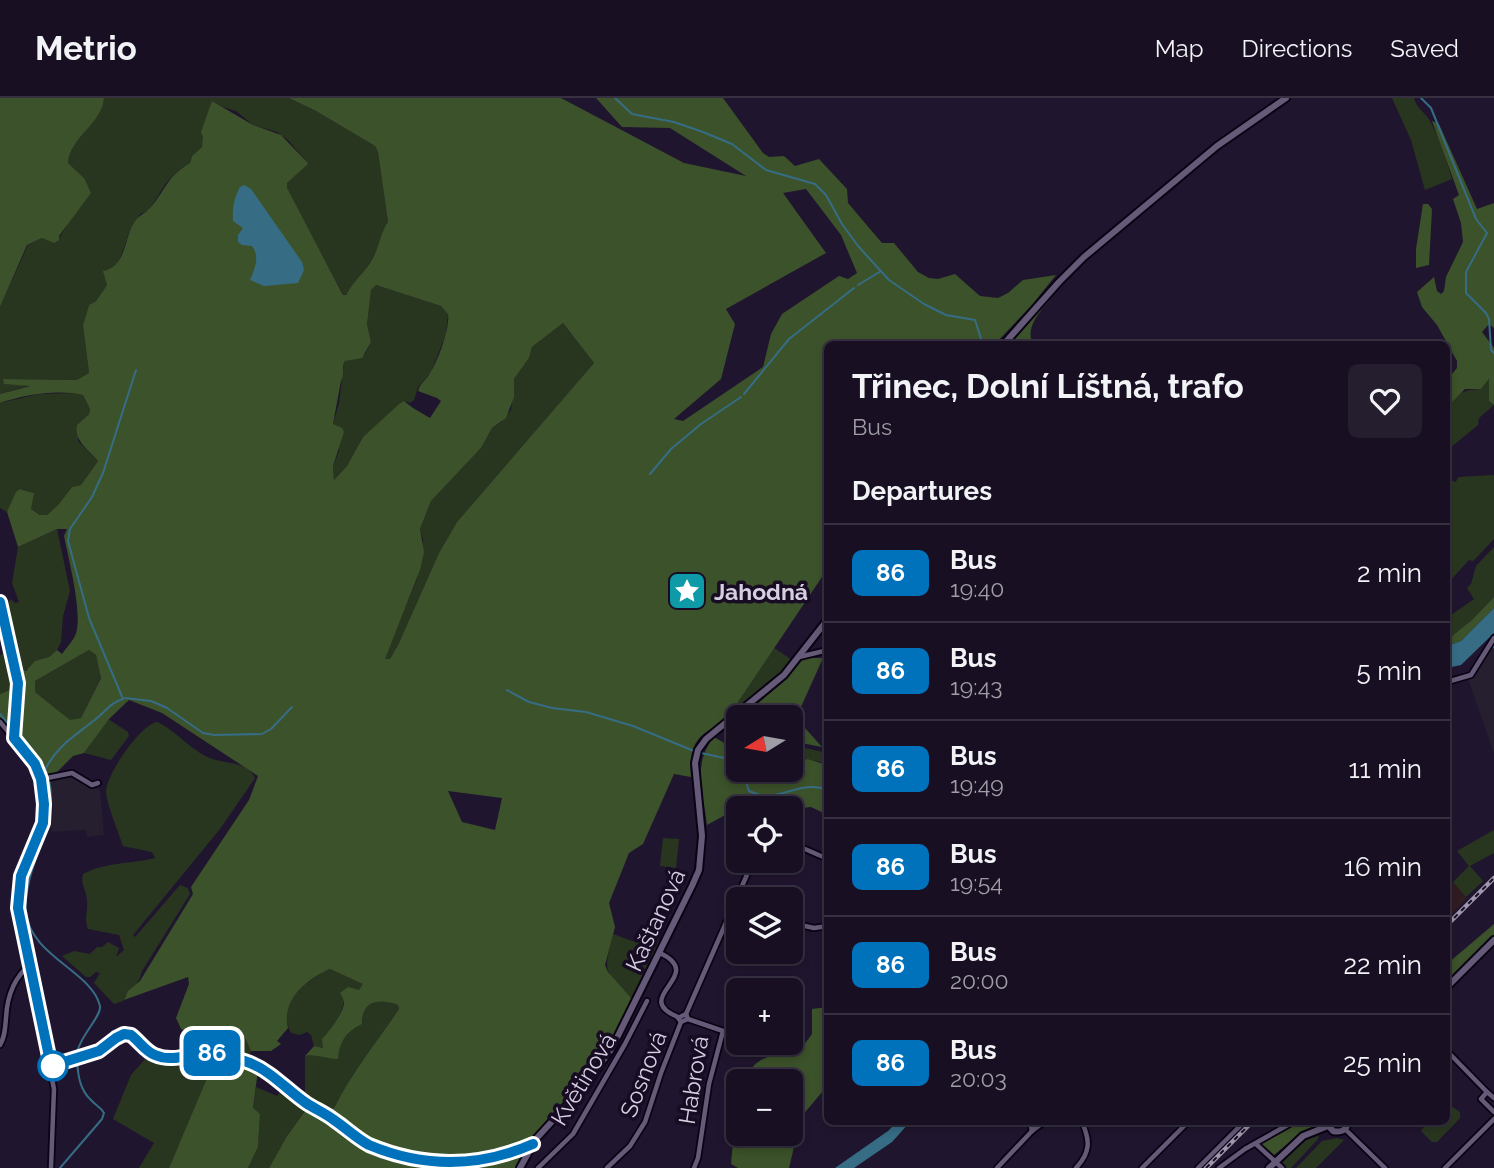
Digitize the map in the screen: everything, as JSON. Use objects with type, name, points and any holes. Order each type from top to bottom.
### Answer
[{"type":"street","points":[[1007,341],[1084,257],[1217,146],[1286,98]]},
{"type":"street","points":[[0,602],[18,683],[14,738]]},
{"type":"street","name":"Kaštanová","points":[[520,1168],[533,1144],[588,1082],[612,1048],[699,870],[702,836],[696,776],[698,750],[706,739],[785,676],[824,624]]},
{"type":"street","points":[[1450,681],[1471,675],[1494,638]]},
{"type":"street","points":[[799,657],[824,651]]},
{"type":"street","points":[[0,723],[35,764],[41,779],[44,804],[43,823],[21,876],[18,891],[20,921],[31,964],[55,1099],[51,1168]]},
{"type":"street","points":[[41,779],[72,773],[92,785],[98,783]]},
{"type":"street","points":[[803,848],[824,857]]},
{"type":"street","points":[[803,926],[824,927]]},
{"type":"street","name":"Sosnová","points":[[687,1016],[726,931]]},
{"type":"street","points":[[1450,984],[1494,940]]},
{"type":"street","points":[[660,953],[677,966],[676,975],[664,989],[662,1000],[670,1013],[680,1020],[687,1016]]},
{"type":"street","points":[[0,1045],[5,1034],[8,997],[23,971],[31,964]]},
{"type":"street","name":"Květinová","points":[[538,1168],[573,1134],[625,1044],[646,1001]]},
{"type":"street","name":"Habrová","points":[[687,1016],[723,1031],[709,1084],[694,1168]]},
{"type":"street","name":"Sosnová","points":[[607,1168],[629,1146],[645,1122],[680,1020]]},
{"type":"street","points":[[51,1066],[99,1051],[124,1034],[131,1035],[152,1054],[163,1058],[185,1058],[208,1053],[234,1057],[253,1065],[286,1085],[306,1103],[333,1118],[355,1136],[385,1153],[399,1157],[437,1166],[462,1167],[497,1159],[533,1144]]},
{"type":"street","points":[[1450,1054],[1493,1096]]},
{"type":"street","points":[[1487,1092],[1481,1099],[1494,1112]]},
{"type":"street","points":[[1445,1168],[1494,1119]]},
{"type":"street","points":[[1031,1125],[1032,1131]]},
{"type":"street","points":[[997,1168],[1040,1125]]},
{"type":"street","points":[[1076,1168],[1087,1155],[1089,1146],[1088,1135],[1083,1125]]},
{"type":"street","points":[[1142,1168],[1185,1125]]},
{"type":"street","points":[[1198,1168],[1241,1125]]},
{"type":"street","points":[[1219,1168],[1245,1149],[1288,1125]]},
{"type":"street","points":[[1269,1168],[1303,1136],[1326,1125]]},
{"type":"street","points":[[1329,1125],[1336,1132],[1347,1125],[1385,1168]]},
{"type":"street","points":[[1256,1144],[1282,1168]]},
{"type":"shaded area","points":[[1494,640],[1494,753],[1468,679],[1475,675]]},
{"type":"shaded area","points":[[70,773],[80,777],[88,788],[100,789],[104,835],[87,837],[86,830],[51,832],[53,810],[50,779]]},
{"type":"shaded area","points":[[1450,879],[1467,898],[1450,916]]},
{"type":"green space","points":[[0,98],[104,98],[98,115],[74,145],[68,163],[84,178],[91,193],[59,236],[59,240],[54,243],[42,238],[27,245],[0,307]]},
{"type":"green space","points":[[104,98],[289,98],[375,146],[388,222],[373,258],[344,296],[286,188],[287,183],[307,162],[288,140],[277,132],[253,125],[236,111],[212,101],[202,147],[192,156],[190,163],[166,183],[149,210],[140,214],[129,233],[119,262],[112,269],[107,285],[96,301],[89,305],[83,325],[89,373],[78,380],[4,379],[31,385],[0,394],[0,307],[28,245],[42,238],[58,240],[70,220],[84,178],[68,163],[70,154],[98,115]]},
{"type":"green space","points":[[289,98],[561,98],[684,163],[746,176],[670,128],[622,127],[596,98],[723,98],[763,153],[769,157],[784,156],[795,166],[819,159],[847,189],[848,203],[882,243],[894,243],[918,272],[929,278],[938,279],[955,274],[980,296],[998,298],[1023,280],[1056,275],[998,341],[824,341],[824,574],[737,705],[726,705],[726,719],[708,730],[695,746],[691,759],[691,777],[674,774],[643,844],[629,853],[609,903],[615,927],[605,965],[632,999],[621,1026],[522,1168],[269,1168],[308,1107],[318,1111],[334,1108],[399,1009],[398,1005],[378,1002],[368,1006],[362,1024],[344,1038],[338,1059],[305,1056],[314,1046],[323,1048],[322,1039],[336,1022],[343,1007],[344,1001],[340,993],[348,987],[359,990],[363,984],[330,969],[305,985],[292,1000],[288,1008],[288,1028],[277,1041],[281,1044],[271,1051],[251,1051],[245,1038],[197,1036],[181,1029],[176,1018],[189,984],[188,977],[124,1000],[128,991],[140,981],[193,894],[191,887],[249,800],[258,776],[162,713],[129,700],[109,719],[84,753],[73,756],[50,779],[42,777],[40,769],[16,738],[21,685],[17,668],[26,671],[35,661],[49,657],[57,650],[62,654],[75,636],[78,615],[64,536],[67,529],[57,529],[18,547],[7,512],[20,489],[34,493],[31,509],[40,515],[47,515],[72,487],[81,485],[98,461],[78,436],[77,425],[89,414],[90,409],[83,395],[41,394],[0,403],[0,394],[30,386],[4,384],[3,379],[77,380],[89,373],[83,325],[89,305],[96,301],[107,285],[103,271],[111,268],[120,258],[136,220],[150,208],[171,179],[190,163],[192,156],[202,147],[201,132],[212,101],[253,125],[281,135],[307,162],[308,164],[287,183],[287,188],[343,295],[346,295],[373,258],[388,222],[375,146]],"holes":[[[806,189],[841,235],[857,273],[848,279],[839,276],[782,314],[771,334],[763,367],[683,421],[674,419],[721,379],[735,324],[726,309],[826,253],[783,193]],[[376,285],[441,306],[448,314],[440,353],[418,391],[441,401],[430,418],[404,401],[398,405],[363,437],[347,466],[334,480],[333,466],[344,432],[333,424],[343,366],[345,361],[362,358],[371,342],[367,324],[371,290]],[[563,323],[594,363],[457,522],[439,553],[399,643],[390,659],[385,659],[420,570],[424,552],[420,529],[431,501],[481,448],[492,428],[506,418],[514,397],[514,379],[529,358],[532,347]],[[89,650],[96,655],[101,678],[81,718],[70,720],[35,692],[35,681]],[[448,791],[502,798],[495,830],[462,822]]]},
{"type":"green space","points":[[1392,98],[1414,98],[1434,128],[1452,179],[1425,190],[1411,140]]},
{"type":"green space","points":[[1432,121],[1439,124],[1477,209],[1494,203],[1494,328],[1489,324],[1482,332],[1494,348],[1494,405],[1489,401],[1489,379],[1481,389],[1465,389],[1450,404],[1450,376],[1457,368],[1457,361],[1450,348],[1450,341],[1446,341],[1422,307],[1417,292],[1434,277],[1437,291],[1441,294],[1444,291],[1446,277],[1463,242],[1461,223],[1453,199],[1459,195]]},
{"type":"green space","points":[[1423,204],[1428,204],[1432,209],[1429,265],[1416,268],[1416,249]]},
{"type":"green space","points":[[376,285],[441,306],[448,313],[446,334],[431,372],[418,387],[414,400],[410,403],[404,401],[363,437],[347,466],[334,480],[333,466],[339,451],[336,427],[333,424],[339,403],[344,364],[345,361],[365,354],[371,342],[367,324],[371,290]]},
{"type":"green space","points":[[1051,293],[1053,296],[1032,325],[1032,341],[1010,341]]},
{"type":"green space","points":[[563,323],[594,363],[457,522],[439,553],[399,643],[390,659],[384,659],[417,579],[423,540],[420,529],[431,501],[481,448],[492,428],[511,410],[514,379],[529,358],[532,347]]},
{"type":"green space","points":[[1490,378],[1489,401],[1494,405],[1479,418],[1478,425],[1450,448],[1450,404],[1461,393],[1481,389]]},
{"type":"green space","points":[[39,394],[83,395],[90,409],[89,414],[79,423],[78,441],[98,461],[81,485],[72,487],[47,515],[40,515],[31,509],[31,492],[22,489],[7,512],[0,508],[0,403]]},
{"type":"green space","points":[[1494,475],[1494,539],[1450,581],[1450,481],[1456,482],[1458,477]]},
{"type":"green space","points":[[57,529],[70,591],[63,616],[61,642],[49,657],[36,661],[23,671],[16,665],[5,606],[11,599],[15,603],[19,602],[12,583],[18,547]]},
{"type":"green space","points":[[1494,547],[1494,597],[1450,638],[1450,616],[1474,599],[1467,588],[1471,584],[1476,566]]},
{"type":"green space","points":[[1494,597],[1494,608],[1461,641],[1450,645],[1450,638]]},
{"type":"green space","points":[[773,647],[792,660],[777,677],[742,705],[737,705]]},
{"type":"green space","points":[[89,650],[96,655],[101,677],[81,718],[70,721],[35,692],[35,681]]},
{"type":"green space","points":[[5,653],[14,670],[15,683],[14,688],[0,694],[0,655]]},
{"type":"green space","points":[[804,658],[823,658],[802,705],[756,705],[782,683]]},
{"type":"green space","points":[[14,688],[14,724],[11,728],[0,718],[0,694]]},
{"type":"green space","points":[[108,719],[128,732],[129,736],[111,760],[84,753]]},
{"type":"green space","points":[[157,722],[204,755],[243,766],[255,778],[220,829],[133,935],[135,937],[180,885],[188,888],[190,894],[137,983],[123,1001],[114,1004],[94,983],[100,973],[86,977],[62,956],[74,951],[90,954],[108,942],[119,948],[116,957],[124,950],[119,935],[88,929],[87,897],[82,878],[83,874],[101,867],[155,858],[152,852],[123,846],[106,792],[112,774],[133,741]]},
{"type":"green space","points":[[803,726],[822,747],[803,743]]},
{"type":"green space","points":[[714,737],[726,744],[726,782],[766,784],[803,782],[803,762],[807,759],[824,764],[824,813],[811,807],[803,808],[803,796],[726,796],[726,815],[707,825],[701,779],[703,758]]},
{"type":"green space","points":[[803,748],[824,752],[824,764],[811,761],[804,764]]},
{"type":"green space","points":[[1494,830],[1494,853],[1470,866],[1483,881],[1466,897],[1453,882],[1469,866],[1457,851]]},
{"type":"green space","points":[[663,838],[679,839],[676,868],[660,866]]},
{"type":"green space","points":[[1494,924],[1494,935],[1450,979],[1450,961]]},
{"type":"green space","points":[[613,934],[635,942],[660,942],[632,999],[608,970]]},
{"type":"green space","points":[[330,969],[364,984],[344,1000],[339,1016],[323,1039],[323,1048],[314,1046],[311,1035],[307,1032],[300,1035],[291,1033],[287,1013],[290,1003],[303,986]]},
{"type":"green space","points":[[380,1000],[398,1005],[399,1009],[334,1108],[322,1109],[305,1100],[305,1056],[339,1054],[346,1036],[362,1024],[366,1008]]},
{"type":"green space","points":[[824,1008],[824,1090],[803,1115],[803,1069],[752,1069],[759,1061],[773,1055],[803,1055],[803,1046],[812,1034],[812,1009]]},
{"type":"green space","points":[[197,1036],[245,1038],[251,1051],[248,1061],[219,1051],[201,1053]]},
{"type":"green space","points":[[209,1054],[209,1058],[215,1059],[169,1168],[139,1168],[154,1143],[113,1119],[131,1075],[148,1056],[186,1059]]},
{"type":"green space","points":[[226,1057],[247,1063],[258,1070],[253,1108],[260,1114],[258,1147],[248,1168],[169,1168],[215,1059]]},
{"type":"green space","points":[[256,1087],[277,1096],[280,1092],[308,1107],[269,1168],[248,1168],[258,1147],[260,1115],[253,1109]]},
{"type":"green space","points":[[1450,1105],[1460,1112],[1460,1118],[1437,1142],[1432,1142],[1421,1131],[1425,1125],[1450,1125]]},
{"type":"green space","points":[[1291,1125],[1316,1125],[1274,1155],[1260,1143]]},
{"type":"green space","points":[[1319,1133],[1318,1139],[1291,1168],[1282,1165],[1291,1150]]},
{"type":"green space","points":[[1337,1138],[1344,1140],[1316,1168],[1296,1168],[1322,1141]]},
{"type":"green space","points":[[733,1146],[794,1146],[789,1168],[738,1168],[731,1164]]},
{"type":"water","points":[[244,185],[251,189],[302,262],[304,270],[298,283],[264,286],[250,280],[256,254],[252,246],[238,242],[238,235],[243,228],[233,221],[235,199],[240,187]]},
{"type":"water","points":[[1494,608],[1494,633],[1461,665],[1450,667],[1450,645],[1461,641]]},
{"type":"water","points":[[894,1125],[907,1125],[892,1142],[854,1168],[835,1168]]},
{"type":"waterway","points":[[615,98],[632,114],[674,122],[703,132],[732,144],[766,170],[815,184],[826,195],[858,246],[889,280],[924,304],[946,315],[975,320],[982,341]]},
{"type":"waterway","points":[[1421,98],[1431,108],[1476,219],[1487,233],[1466,272],[1466,293],[1489,319],[1491,350],[1494,353]]},
{"type":"waterway","points":[[858,285],[881,271]]},
{"type":"waterway","points":[[744,394],[789,339],[854,288]]},
{"type":"waterway","points":[[45,770],[54,755],[66,743],[110,706],[123,699],[89,618],[68,541],[70,529],[92,497],[103,473],[136,370]]},
{"type":"waterway","points":[[650,474],[671,449],[701,424],[741,397]]},
{"type":"waterway","points":[[507,690],[529,702],[586,712],[633,726],[694,751]]},
{"type":"waterway","points":[[125,698],[151,701],[167,708],[203,733],[214,735],[262,734],[271,729],[292,707]]},
{"type":"waterway","points":[[0,714],[11,727]]},
{"type":"waterway","points":[[18,732],[47,773]]},
{"type":"waterway","points":[[701,753],[726,758]]},
{"type":"waterway","points":[[49,780],[50,813],[30,878],[26,911],[30,927],[38,940],[85,983],[95,994],[100,1006],[98,1015],[77,1053]]},
{"type":"waterway","points":[[746,782],[749,791],[759,795],[779,794],[807,787],[824,789]]},
{"type":"waterway","points":[[60,1168],[102,1119],[104,1113],[84,1092],[77,1061]]},
{"type":"railway","points":[[1450,922],[1494,878]]},
{"type":"railway","points":[[1206,1168],[1249,1125]]},
{"type":"bus line","name":"86","points":[[0,602],[18,683],[14,738],[35,764],[41,779],[44,804],[43,823],[21,876],[18,908],[51,1066],[99,1051],[124,1034],[131,1035],[152,1054],[163,1058],[185,1058],[208,1053],[234,1057],[253,1065],[286,1085],[306,1103],[333,1118],[369,1145],[399,1157],[437,1166],[462,1167],[497,1159],[533,1144]]},
{"type":"place","name":"Jahodná","points":[[687,591]]}]
